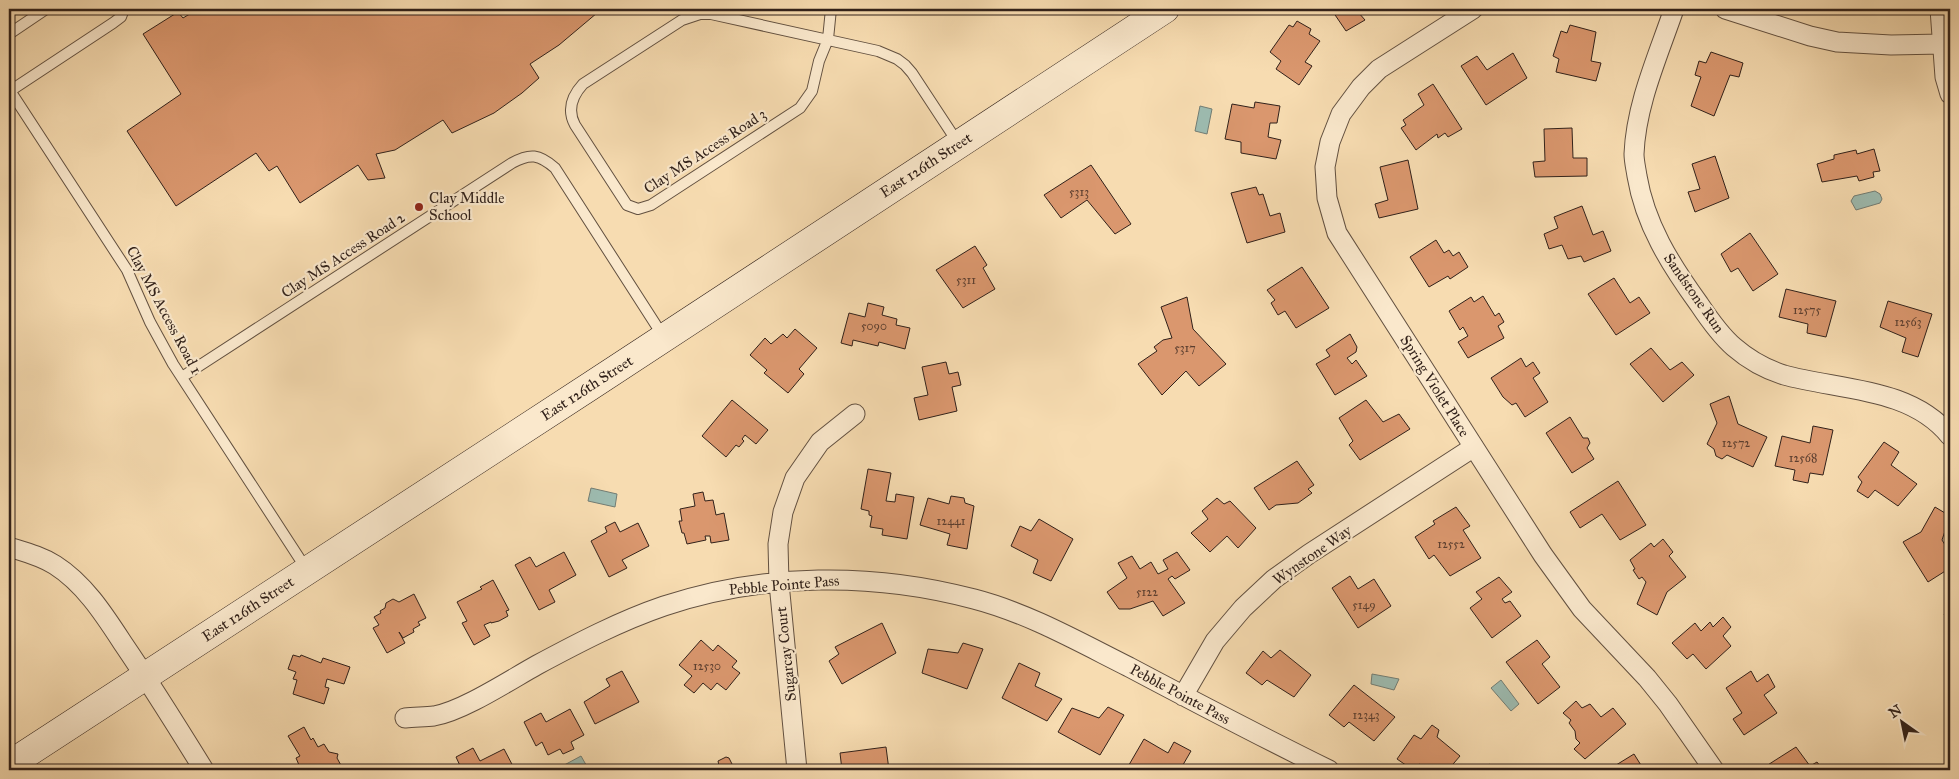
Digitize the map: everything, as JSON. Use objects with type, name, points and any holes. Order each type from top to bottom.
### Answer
[{"type":"street","name":"East 126th Street","points":[[9,765],[1165,9]]},
{"type":"street","name":"Spring Violet Place","points":[[1473,9],[1379,69],[1361,87],[1341,114],[1330,142],[1325,167],[1327,198],[1337,233],[1543,555],[1582,609],[1647,678],[1714,770]]},
{"type":"street","name":"Sandstone Run","points":[[1674,9],[1637,118],[1634,156],[1641,198],[1651,227],[1685,285],[1716,328],[1734,347],[1756,364],[1782,374],[1884,396],[1907,404],[1928,415],[1950,436]]},
{"type":"street","points":[[1725,9],[1810,36],[1837,42],[1891,45],[1942,44]]},
{"type":"street","points":[[1940,9],[1945,77],[1950,94]]},
{"type":"street","name":"Sugarcay Court","points":[[798,770],[779,583],[779,536],[783,512],[795,478],[820,442],[855,414]]},
{"type":"street","name":"Wynstone Way","points":[[1183,696],[1216,641],[1243,608],[1274,579],[1309,554],[1474,447]]},
{"type":"street","points":[[9,547],[41,557],[56,565],[99,606],[204,770]]},
{"type":"street","name":"Pebble Pointe Pass","points":[[405,718],[436,716],[458,708],[566,650],[623,622],[705,594],[779,583],[868,580],[913,585],[975,599],[1016,613],[1077,641],[1329,770]]},
{"type":"lane","points":[[9,34],[46,9]]},
{"type":"lane","points":[[9,90],[114,23],[124,9]]},
{"type":"lane","points":[[828,39],[831,9]]},
{"type":"lane","name":"Clay MS Access Road 3","points":[[828,39],[819,61],[812,91],[800,108],[644,208],[638,209],[627,205],[572,119],[571,104],[574,96],[583,84],[682,20],[690,16],[711,14],[828,39],[878,51],[905,65],[958,144]]},
{"type":"lane","name":"Clay MS Access Road 1","points":[[9,90],[128,270],[150,322],[182,377],[307,571]]},
{"type":"lane","name":"Clay MS Access Road 2","points":[[182,377],[512,163],[527,156],[537,156],[547,161],[554,168],[664,337]]},
{"type":"water","points":[[1200,106],[1212,109],[1207,134],[1195,131]]},
{"type":"water","points":[[1875,191],[1880,194],[1882,199],[1880,203],[1856,210],[1851,201],[1854,196]]},
{"type":"water","points":[[591,488],[617,494],[615,507],[588,501]]},
{"type":"water","points":[[1372,674],[1399,679],[1394,690],[1371,684]]},
{"type":"water","points":[[1501,680],[1519,704],[1511,711],[1491,688]]},
{"type":"water","points":[[581,756],[589,770],[555,770]]},
{"type":"building","points":[[198,9],[596,9],[597,13],[559,45],[530,64],[539,78],[494,113],[452,133],[443,120],[395,150],[376,154],[385,178],[368,180],[358,165],[300,203],[277,166],[269,171],[256,153],[176,206],[127,131],[181,94],[143,34],[178,12],[183,18]]},
{"type":"building","points":[[1331,9],[1363,9],[1358,12],[1365,20],[1346,31]]},
{"type":"building","points":[[1297,21],[1311,29],[1309,34],[1320,41],[1305,62],[1312,66],[1299,85],[1276,69],[1281,61],[1270,52],[1289,25],[1293,27]]},
{"type":"building","points":[[1570,25],[1596,32],[1591,61],[1601,63],[1596,81],[1556,72],[1559,59],[1553,56],[1561,31],[1567,33]]},
{"type":"building","points":[[1711,52],[1743,63],[1739,77],[1730,75],[1714,116],[1691,106],[1701,77],[1695,75],[1699,61],[1706,63]]},
{"type":"building","points":[[1513,53],[1527,78],[1486,105],[1461,66],[1477,56],[1487,70]]},
{"type":"building","points":[[1433,84],[1462,129],[1448,137],[1445,133],[1438,138],[1437,134],[1416,150],[1401,128],[1406,125],[1403,120],[1424,105],[1418,94]]},
{"type":"building","points":[[1255,102],[1280,106],[1277,123],[1270,123],[1268,137],[1281,140],[1276,159],[1241,153],[1241,142],[1225,139],[1232,104],[1254,108]]},
{"type":"building","points":[[1572,128],[1573,158],[1587,158],[1587,176],[1535,177],[1533,162],[1545,161],[1544,129]]},
{"type":"building","points":[[1874,149],[1880,171],[1873,172],[1874,177],[1859,181],[1857,176],[1822,182],[1817,164],[1834,159],[1834,155],[1856,150],[1857,154]]},
{"type":"building","points":[[1715,156],[1729,198],[1695,212],[1688,192],[1700,189],[1692,164]]},
{"type":"building","points":[[1408,160],[1418,209],[1379,218],[1375,204],[1388,200],[1380,167]]},
{"type":"building","points":[[1091,165],[1131,224],[1115,234],[1087,200],[1061,218],[1044,195]]},
{"type":"building","points":[[1256,187],[1259,195],[1263,194],[1270,216],[1280,213],[1285,232],[1247,243],[1231,193]]},
{"type":"building","points":[[1582,206],[1593,235],[1603,231],[1611,251],[1584,262],[1581,256],[1568,259],[1562,245],[1549,249],[1544,234],[1558,228],[1554,217]]},
{"type":"building","points":[[1750,233],[1778,274],[1753,291],[1738,268],[1731,272],[1721,254]]},
{"type":"building","points":[[1436,240],[1444,253],[1449,250],[1453,256],[1459,252],[1468,267],[1450,279],[1448,276],[1429,287],[1410,257]]},
{"type":"building","points":[[975,246],[987,265],[983,268],[995,289],[963,308],[936,270]]},
{"type":"building","points":[[1302,267],[1329,308],[1296,328],[1285,311],[1278,315],[1271,303],[1275,300],[1267,290]]},
{"type":"building","points":[[1614,278],[1630,303],[1639,297],[1650,313],[1616,335],[1588,294]]},
{"type":"building","points":[[1786,289],[1836,301],[1826,337],[1807,333],[1808,324],[1779,317]]},
{"type":"building","points":[[1483,296],[1495,316],[1499,313],[1504,322],[1498,326],[1504,338],[1468,358],[1458,342],[1468,336],[1463,327],[1460,330],[1449,311],[1471,297],[1474,302]]},
{"type":"building","points":[[1187,297],[1193,329],[1226,364],[1199,386],[1186,371],[1162,395],[1138,364],[1157,351],[1154,347],[1163,340],[1172,338],[1161,307]]},
{"type":"building","points":[[1888,301],[1932,314],[1918,357],[1902,352],[1906,338],[1880,327]]},
{"type":"building","points":[[868,303],[884,307],[882,315],[897,319],[896,325],[910,328],[905,349],[879,342],[878,346],[853,340],[852,346],[841,343],[849,313],[865,317]]},
{"type":"building","points":[[795,329],[817,348],[799,369],[804,374],[788,393],[764,373],[767,370],[750,355],[765,338],[771,344],[783,334],[787,338]]},
{"type":"building","points":[[1350,334],[1357,347],[1356,352],[1347,358],[1352,364],[1356,360],[1367,376],[1335,395],[1316,364],[1330,356],[1326,350]]},
{"type":"building","points":[[1651,348],[1670,370],[1682,362],[1694,375],[1663,402],[1630,364]]},
{"type":"building","points":[[1521,358],[1526,367],[1533,362],[1540,373],[1533,378],[1548,402],[1525,417],[1516,403],[1512,405],[1503,397],[1491,378]]},
{"type":"building","points":[[946,362],[949,374],[958,372],[961,385],[952,387],[957,411],[919,420],[914,398],[928,395],[922,367]]},
{"type":"building","points":[[1729,396],[1738,424],[1767,437],[1753,467],[1727,455],[1722,459],[1716,456],[1714,449],[1707,444],[1717,423],[1710,404]]},
{"type":"building","points":[[732,400],[768,430],[756,444],[745,435],[742,439],[744,441],[739,447],[736,445],[726,457],[702,436]]},
{"type":"building","points":[[1366,400],[1383,422],[1399,414],[1410,429],[1360,460],[1349,445],[1353,441],[1339,418]]},
{"type":"building","points":[[1570,417],[1583,438],[1588,438],[1590,443],[1587,448],[1594,459],[1572,473],[1546,433]]},
{"type":"building","points":[[1813,426],[1833,430],[1823,475],[1810,473],[1808,483],[1793,480],[1795,470],[1775,466],[1782,436],[1810,443]]},
{"type":"building","points":[[1884,442],[1899,452],[1891,465],[1917,484],[1898,506],[1875,490],[1868,498],[1857,491],[1862,482],[1858,477]]},
{"type":"building","points":[[1297,461],[1314,485],[1308,489],[1312,493],[1298,503],[1276,505],[1269,510],[1254,488]]},
{"type":"building","points":[[868,469],[891,473],[886,501],[895,502],[896,494],[914,497],[907,539],[882,535],[883,529],[870,527],[872,516],[869,515],[869,511],[861,509]]},
{"type":"building","points":[[1618,481],[1646,525],[1620,540],[1602,514],[1580,528],[1570,512]]},
{"type":"building","points":[[703,492],[705,501],[713,500],[716,515],[724,513],[729,540],[711,543],[710,536],[705,536],[706,540],[687,544],[679,521],[682,521],[680,509],[695,506],[693,494]]},
{"type":"building","points":[[951,496],[964,498],[965,503],[974,506],[967,549],[947,545],[950,534],[920,525],[928,498],[949,504]]},
{"type":"building","points":[[1217,498],[1224,504],[1230,501],[1256,528],[1238,548],[1227,536],[1210,552],[1191,533],[1208,519],[1202,511]]},
{"type":"building","points":[[1456,507],[1470,526],[1463,530],[1481,558],[1450,576],[1434,555],[1429,559],[1415,537],[1435,524],[1433,521]]},
{"type":"building","points":[[1935,507],[1950,516],[1942,540],[1950,553],[1950,568],[1928,582],[1903,542],[1921,532]]},
{"type":"building","points":[[1039,519],[1073,539],[1051,581],[1033,573],[1038,560],[1011,546],[1020,526],[1031,531]]},
{"type":"building","points":[[615,522],[620,532],[638,523],[649,546],[622,560],[627,568],[609,577],[591,541],[607,532],[605,527]]},
{"type":"building","points":[[1663,539],[1673,552],[1669,556],[1686,577],[1667,592],[1657,615],[1637,604],[1646,582],[1642,577],[1639,579],[1633,570],[1635,569],[1630,560],[1651,543],[1654,547]]},
{"type":"building","points":[[564,552],[576,575],[549,590],[555,602],[539,610],[515,565],[530,557],[536,567]]},
{"type":"building","points":[[1177,552],[1190,570],[1175,579],[1172,576],[1168,579],[1185,603],[1163,616],[1153,601],[1130,609],[1119,609],[1107,592],[1127,578],[1118,563],[1132,556],[1140,569],[1151,562],[1158,574],[1168,569],[1163,560]]},
{"type":"building","points":[[1350,576],[1358,589],[1374,579],[1391,606],[1358,628],[1332,588]]},
{"type":"building","points":[[1499,577],[1512,592],[1502,599],[1505,603],[1510,601],[1521,616],[1492,638],[1470,608],[1482,599],[1476,592]]},
{"type":"building","points":[[493,580],[509,610],[506,611],[508,616],[499,621],[484,625],[490,636],[474,645],[462,623],[467,621],[457,602],[482,589],[480,587]]},
{"type":"building","points":[[1950,588],[1950,599],[1946,591]]},
{"type":"building","points":[[414,594],[426,618],[418,622],[420,625],[413,629],[414,632],[403,638],[399,632],[405,643],[387,653],[373,628],[379,625],[374,617],[381,613],[380,611],[385,608],[386,603],[393,599],[399,602]]},
{"type":"building","points":[[1950,610],[1950,623],[1944,614]]},
{"type":"building","points":[[1723,617],[1731,627],[1723,636],[1731,646],[1706,669],[1693,654],[1687,659],[1672,643],[1695,623],[1701,631],[1710,622],[1713,627]]},
{"type":"building","points":[[882,623],[896,653],[842,684],[829,661],[839,654],[835,647]]},
{"type":"building","points":[[701,640],[713,651],[718,645],[737,661],[732,667],[740,673],[726,690],[717,683],[711,690],[703,683],[694,693],[684,685],[692,676],[679,665]]},
{"type":"building","points":[[1537,640],[1550,657],[1542,664],[1560,687],[1538,704],[1506,662]]},
{"type":"building","points":[[963,643],[983,649],[967,689],[922,673],[928,649],[958,653]]},
{"type":"building","points":[[1280,650],[1311,675],[1294,697],[1267,680],[1262,685],[1246,673],[1263,651],[1271,658]]},
{"type":"building","points":[[293,655],[300,657],[301,655],[321,663],[323,658],[350,667],[344,684],[327,679],[325,687],[329,688],[324,704],[293,694],[297,680],[293,679],[296,672],[288,669]]},
{"type":"building","points":[[1019,663],[1040,673],[1035,686],[1062,699],[1047,721],[1002,698]]},
{"type":"building","points":[[622,671],[639,702],[595,724],[584,702],[610,686],[606,679]]},
{"type":"building","points":[[1751,671],[1757,682],[1768,674],[1775,687],[1764,695],[1777,713],[1744,735],[1733,719],[1742,713],[1726,688]]},
{"type":"building","points":[[1354,685],[1395,717],[1374,741],[1349,722],[1344,727],[1329,715]]},
{"type":"building","points":[[1576,701],[1582,708],[1590,704],[1601,717],[1613,708],[1626,724],[1585,759],[1574,749],[1580,743],[1576,739],[1575,731],[1569,723],[1571,720],[1563,713]]},
{"type":"building","points":[[1108,707],[1124,715],[1100,755],[1058,732],[1072,708],[1099,718]]},
{"type":"building","points":[[570,709],[584,735],[571,742],[574,749],[563,754],[560,749],[548,755],[542,742],[536,746],[524,722],[541,713],[546,722]]},
{"type":"building","points":[[1432,725],[1439,730],[1437,737],[1460,756],[1448,770],[1429,770],[1419,764],[1413,770],[1397,759],[1414,735],[1421,739]]},
{"type":"building","points":[[304,727],[311,740],[313,738],[318,747],[324,744],[329,752],[338,754],[337,758],[343,769],[346,767],[348,770],[289,770],[299,765],[296,758],[300,756],[288,736]]},
{"type":"building","points":[[1144,739],[1168,753],[1174,742],[1191,751],[1180,770],[1126,770]]},
{"type":"building","points":[[886,747],[889,770],[842,770],[840,753]]},
{"type":"building","points":[[1796,747],[1810,766],[1817,762],[1823,770],[1764,770],[1763,768]]},
{"type":"building","points":[[473,748],[480,761],[504,749],[515,770],[462,770],[456,757]]},
{"type":"building","points":[[1634,754],[1644,770],[1608,770]]},
{"type":"building","points":[[726,757],[729,758],[735,770],[720,770],[718,761]]},
{"type":"building","points":[[1490,764],[1496,770],[1482,770]]},
{"type":"place","name":"Clay Middle School","points":[[419,207]]}]
